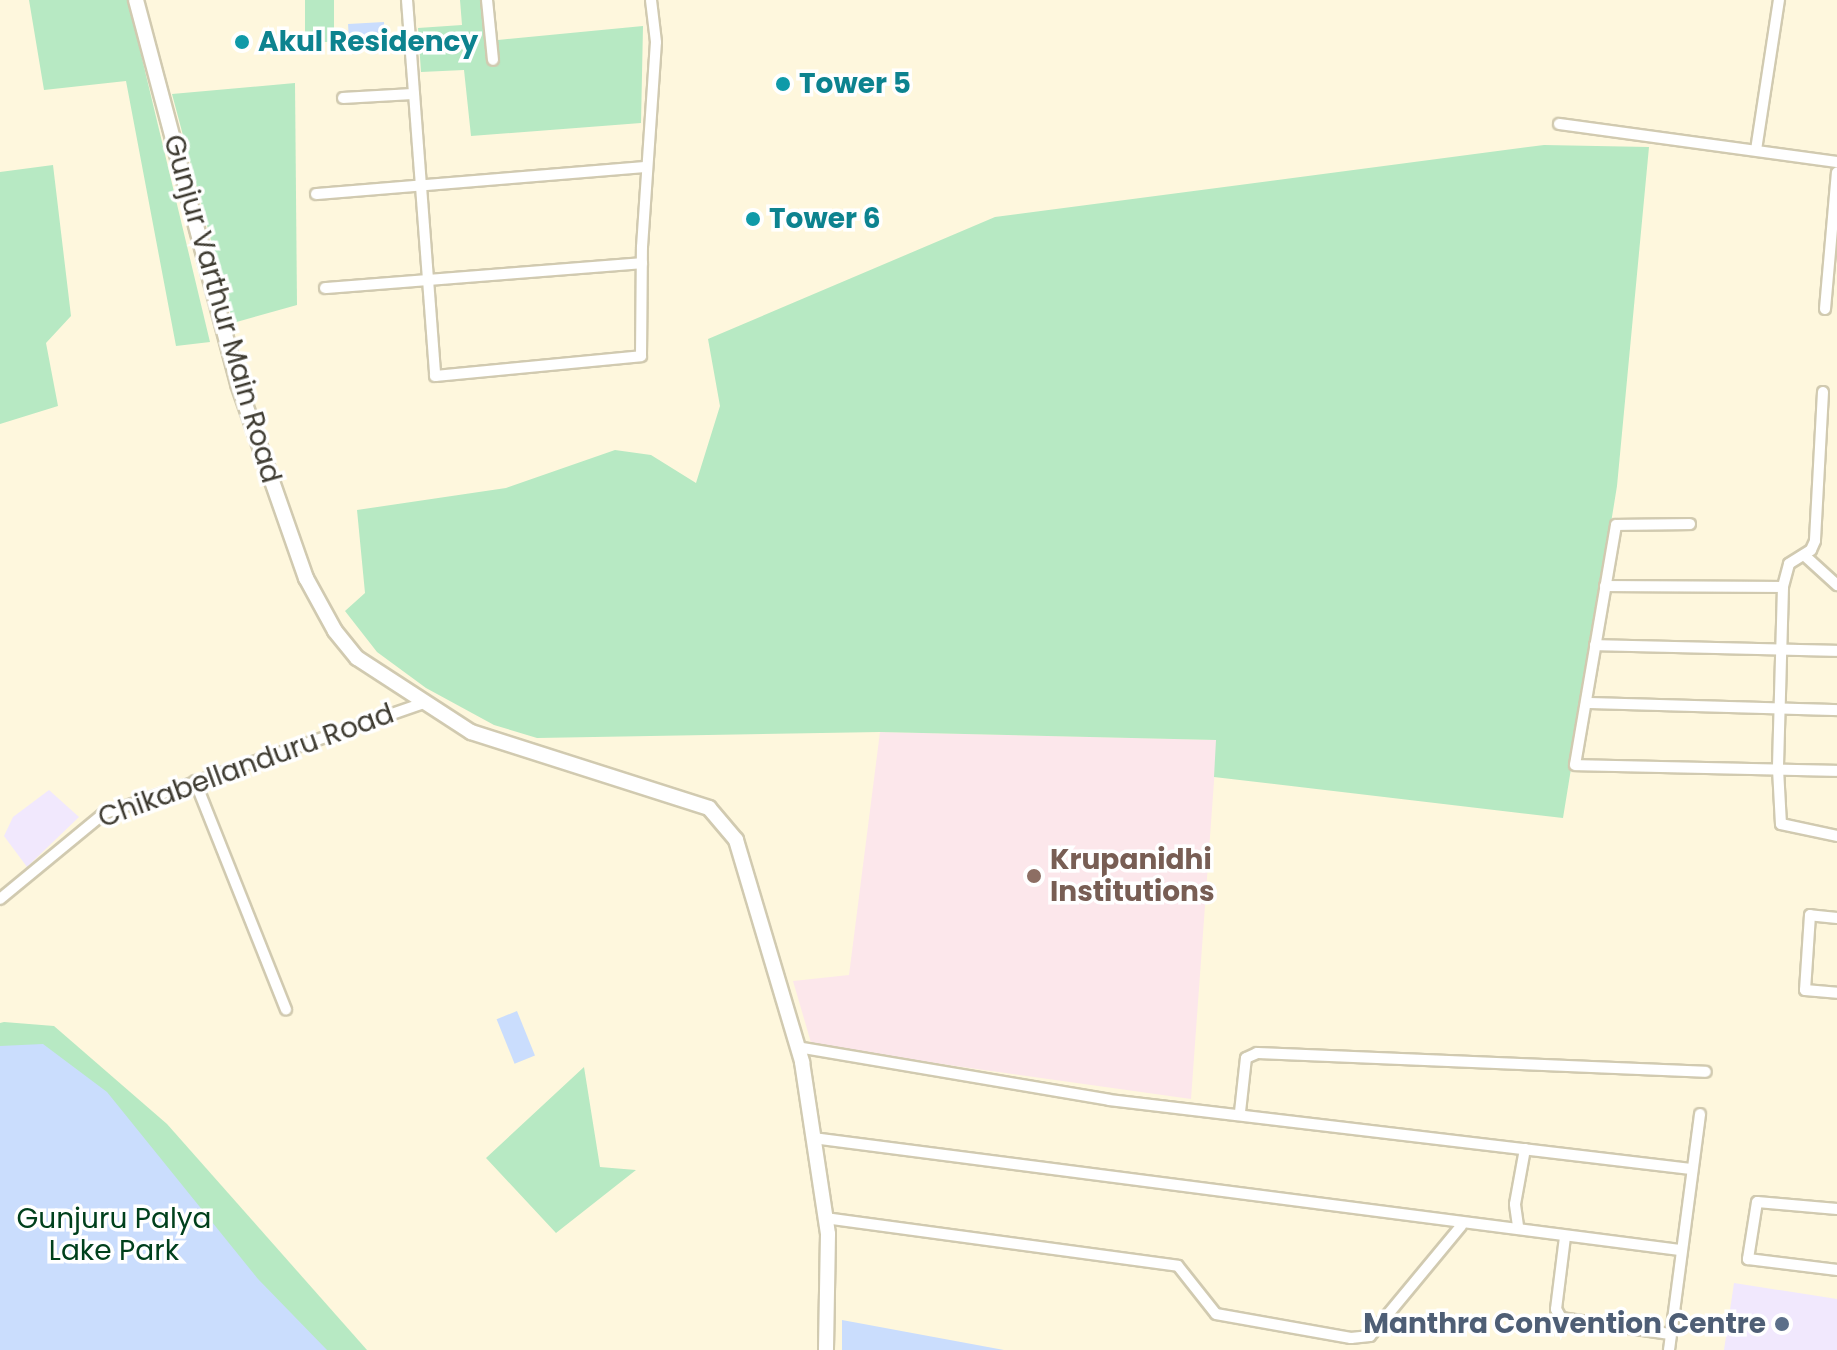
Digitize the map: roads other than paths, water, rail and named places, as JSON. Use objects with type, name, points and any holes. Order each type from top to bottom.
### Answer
[{"type":"main road","name":"Gunjur Varthur Main Road","points":[[136,0],[238,384],[306,578],[357,658],[423,703],[495,742],[638,781],[709,808],[725,821],[756,894],[797,1047],[825,1218],[831,1276],[826,1350]]},
{"type":"street","points":[[407,0],[435,376],[636,359],[643,348],[642,263],[646,167],[655,70],[651,0]]},
{"type":"street","points":[[487,0],[493,60]]},
{"type":"street","points":[[1756,150],[1779,0]]},
{"type":"street","points":[[343,98],[412,94]]},
{"type":"street","points":[[1559,124],[1837,162]]},
{"type":"street","points":[[316,194],[646,167]]},
{"type":"street","points":[[1825,309],[1837,173]]},
{"type":"street","points":[[325,288],[642,263]]},
{"type":"street","points":[[1823,392],[1815,541],[1804,555],[1789,564],[1783,587],[1778,769],[1781,824],[1837,836]]},
{"type":"street","points":[[1690,524],[1616,525],[1575,765],[1837,771]]},
{"type":"street","points":[[1804,555],[1837,585]]},
{"type":"street","points":[[1605,586],[1783,587]]},
{"type":"street","points":[[1595,645],[1837,651]]},
{"type":"street","name":"Chikabellanduru Road","points":[[0,899],[89,822],[195,781],[423,703]]},
{"type":"street","points":[[1586,703],[1837,710]]},
{"type":"street","points":[[195,781],[286,1010]]},
{"type":"street","points":[[1837,918],[1810,915],[1805,990],[1837,993]]},
{"type":"street","points":[[797,1047],[1109,1100],[1240,1112],[1691,1169]]},
{"type":"street","points":[[1240,1112],[1246,1058],[1257,1053],[1706,1072]]},
{"type":"street","points":[[1669,1350],[1700,1114]]},
{"type":"street","points":[[813,1138],[1461,1226],[1518,1226],[1565,1237],[1680,1250]]},
{"type":"street","points":[[1518,1226],[1515,1204],[1525,1149]]},
{"type":"street","points":[[1837,1209],[1757,1202],[1748,1259],[1837,1270]]},
{"type":"street","points":[[825,1218],[1178,1266],[1216,1314],[1351,1338],[1370,1336],[1461,1226]]},
{"type":"street","points":[[1565,1237],[1556,1309],[1561,1318],[1670,1334]]},
{"type":"water","points":[[384,22],[385,42],[349,44],[348,24]]},
{"type":"water","points":[[517,1011],[535,1056],[515,1064],[497,1019]]},
{"type":"water","name":"Gunjuru Palya Lake Park","points":[[43,1044],[107,1092],[258,1279],[327,1350],[0,1350],[0,1046]]},
{"type":"water","points":[[842,1320],[1004,1350],[842,1350]]},
{"type":"place","name":"Akul Residency","points":[[242,42]]},
{"type":"place","name":"Tower 5","points":[[783,84]]},
{"type":"place","name":"Tower 6","points":[[753,219]]},
{"type":"place","name":"Krupanidhi Institutions","points":[[1034,876]]},
{"type":"place","name":"Manthra Convention Centre","points":[[1782,1324]]}]
